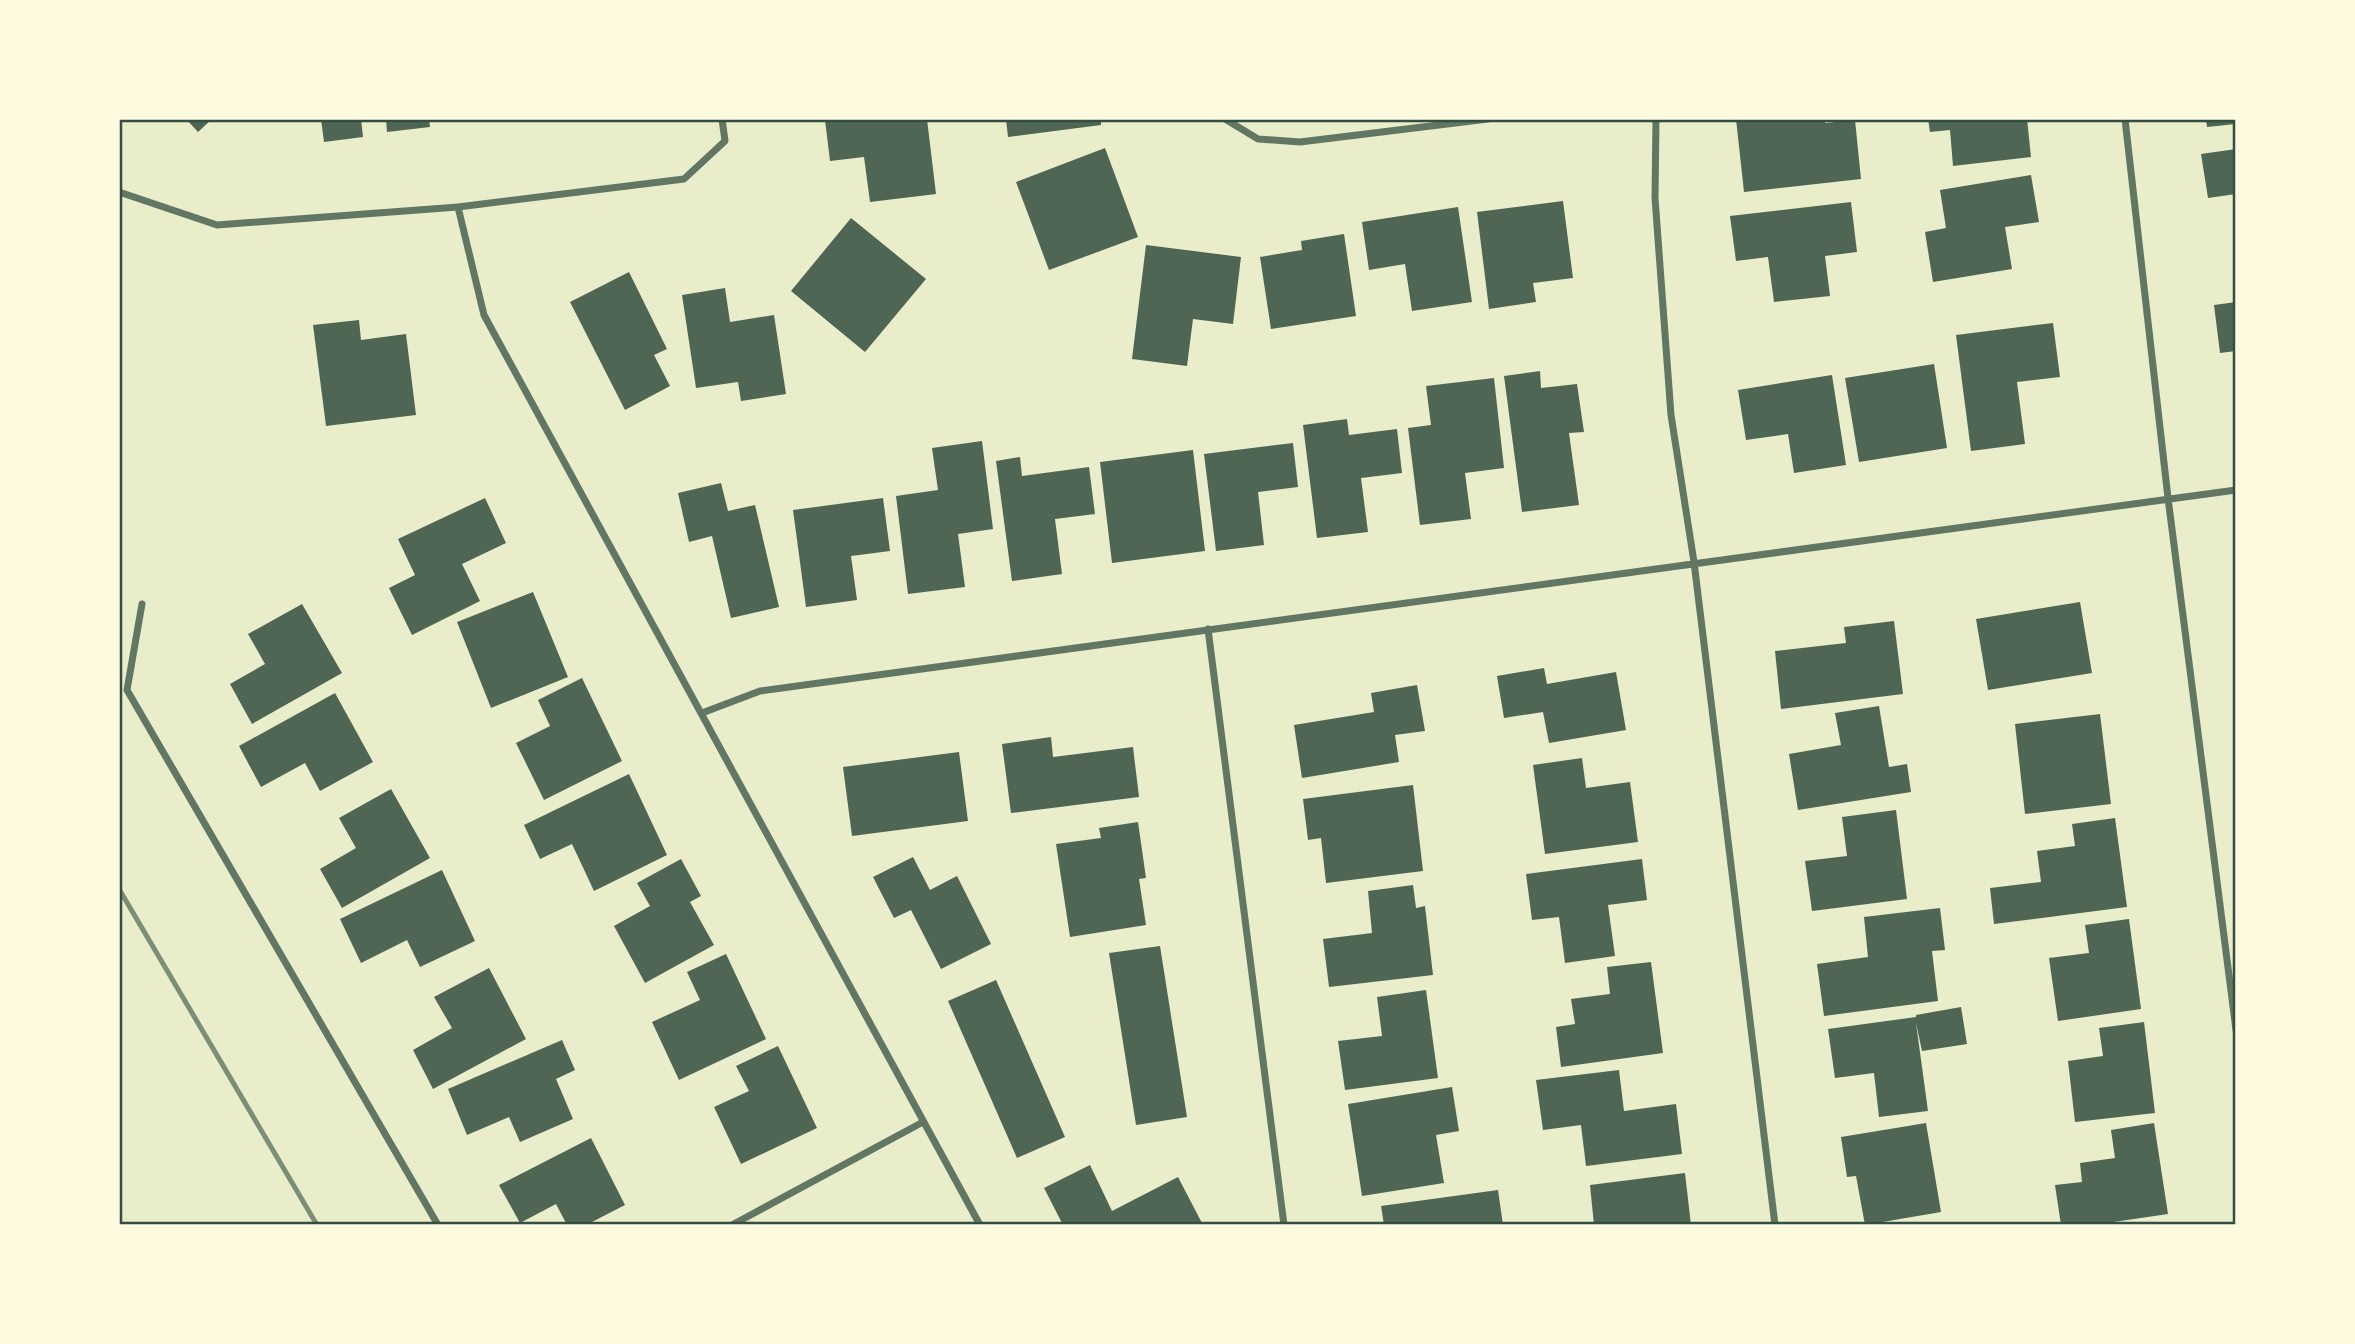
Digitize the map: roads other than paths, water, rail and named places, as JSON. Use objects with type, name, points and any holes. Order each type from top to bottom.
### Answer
[{"type":"street","points":[[119,192],[217,225],[458,206],[684,179],[724,142],[722,119]]},
{"type":"street","points":[[1225,119],[1258,139],[1300,142],[1488,119]]},
{"type":"street","points":[[1656,119],[1655,198],[1671,415],[1693,562],[1775,1225]]},
{"type":"street","points":[[2124,119],[2168,498],[2236,1030]]},
{"type":"street","points":[[458,206],[484,315],[980,1225]]},
{"type":"street","points":[[702,713],[760,691],[2236,490]]},
{"type":"street","points":[[142,604],[127,690],[438,1225]]},
{"type":"street","points":[[1208,629],[1284,1225]]},
{"type":"street","points":[[732,1225],[923,1122]]},
{"type":"railway","points":[[119,889],[317,1225]]}]
